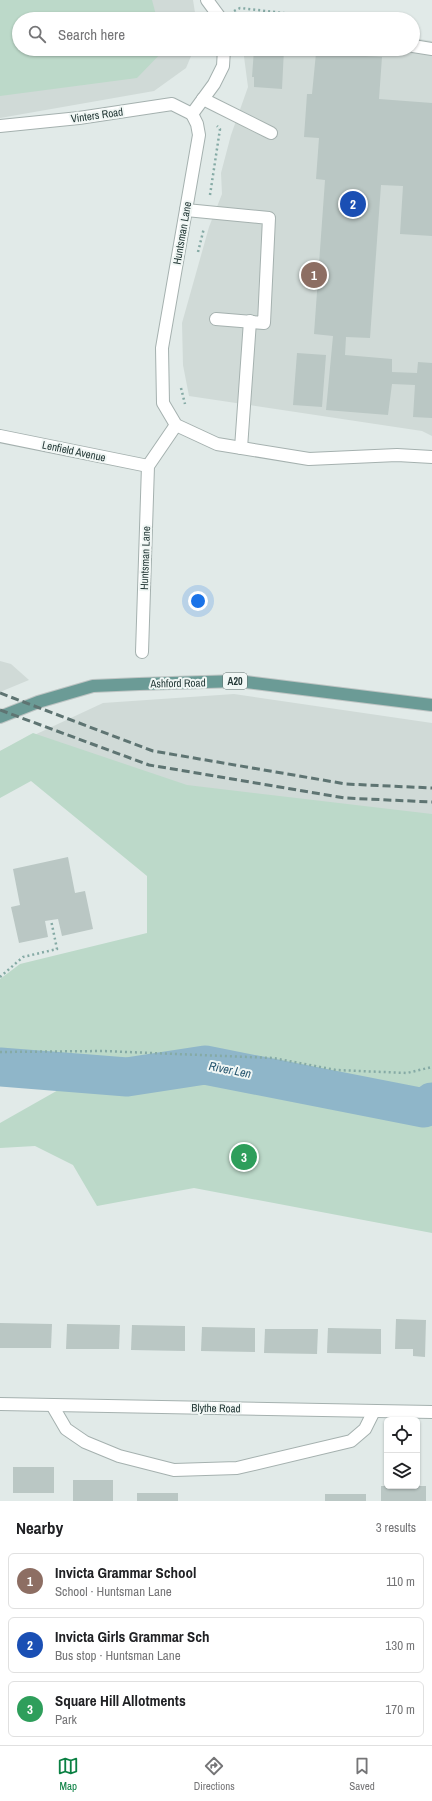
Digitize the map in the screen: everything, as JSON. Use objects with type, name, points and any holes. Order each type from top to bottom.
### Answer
[{"type":"main road","name":"Ashford Road","points":[[0,717],[38,702],[94,686],[238,681],[432,705]]},
{"type":"street","points":[[207,0],[216,12]]},
{"type":"street","points":[[420,47],[432,49]]},
{"type":"street","points":[[192,114],[214,84],[223,66],[224,56]]},
{"type":"street","points":[[203,99],[271,133]]},
{"type":"street","name":"Vinters Road","points":[[0,126],[79,118],[172,104],[192,114]]},
{"type":"street","name":"Huntsman Lane","points":[[176,425],[163,403],[162,348],[199,135],[197,124],[192,114]]},
{"type":"street","points":[[186,210],[269,218],[264,323],[216,319]]},
{"type":"street","points":[[241,448],[250,322]]},
{"type":"street","points":[[148,466],[176,425],[217,444],[309,459],[397,455],[432,457]]},
{"type":"street","name":"Lenfield Avenue","points":[[0,436],[148,466]]},
{"type":"street","name":"Huntsman Lane","points":[[142,652],[148,466]]},
{"type":"street","name":"Blythe Road","points":[[0,1404],[432,1412]]},
{"type":"street","points":[[52,1405],[66,1428],[85,1442],[119,1456],[174,1470],[237,1468],[350,1441],[365,1429],[374,1411]]},
{"type":"path","points":[[232,12],[240,8],[274,12]]},
{"type":"path","points":[[0,977],[23,957],[57,949],[51,920]]},
{"type":"path","points":[[0,1052],[102,1051],[273,1058],[336,1070],[407,1073],[432,1067]]},
{"type":"shaded area","points":[[0,0],[193,0],[195,12],[12,12],[12,56],[191,56],[186,68],[154,91],[0,118]]},
{"type":"shaded area","points":[[420,39],[432,41],[432,436],[422,431],[189,396],[183,365],[182,323],[209,227],[222,194],[221,173],[231,135],[248,87],[244,56],[420,56]]},
{"type":"shaded area","points":[[0,661],[11,664],[29,680],[0,692]]},
{"type":"shaded area","points":[[234,694],[432,723],[432,858],[0,751],[103,703]]},
{"type":"green space","points":[[0,0],[152,0],[155,12],[12,12],[12,56],[158,56],[137,78],[0,96]]},
{"type":"green space","points":[[33,733],[187,785],[432,814],[432,1233],[194,1188],[97,1206],[73,1165],[35,1146],[0,1148],[0,1123],[60,1089],[106,1082],[155,1079],[71,1061],[0,1067],[0,979],[20,964],[147,933],[147,876],[31,781],[0,798],[0,751]]},
{"type":"building","points":[[254,56],[284,56],[282,89],[254,87],[254,77],[252,77]]},
{"type":"building","points":[[316,56],[382,57],[379,99],[432,103],[432,236],[400,234],[403,186],[381,185],[370,338],[346,337],[345,355],[392,359],[392,372],[417,373],[418,362],[432,363],[432,418],[413,417],[415,385],[392,384],[388,415],[326,410],[333,336],[314,334],[325,180],[316,179],[319,138],[304,137],[307,94],[312,94]]},
{"type":"building","points":[[297,353],[326,355],[322,407],[293,405]]},
{"type":"building","points":[[68,857],[75,893],[85,891],[93,929],[62,936],[58,919],[45,921],[48,937],[19,943],[11,907],[20,905],[13,869]]},
{"type":"building","points":[[396,1319],[426,1320],[425,1357],[413,1356],[413,1349],[395,1349]]},
{"type":"building","points":[[0,1323],[52,1324],[51,1348],[0,1348]]},
{"type":"building","points":[[67,1324],[120,1325],[119,1349],[66,1349]]},
{"type":"building","points":[[132,1325],[185,1326],[185,1351],[131,1350]]},
{"type":"building","points":[[202,1327],[255,1328],[255,1352],[201,1351]]},
{"type":"building","points":[[328,1328],[381,1329],[381,1354],[327,1353]]},
{"type":"building","points":[[265,1329],[318,1329],[317,1354],[264,1353]]},
{"type":"building","points":[[13,1467],[54,1467],[54,1493],[13,1493]]},
{"type":"building","points":[[73,1480],[113,1480],[113,1501],[73,1501]]},
{"type":"building","points":[[381,1486],[384,1486],[384,1489],[420,1489],[420,1486],[426,1486],[426,1501],[381,1501]]},
{"type":"building","points":[[137,1493],[178,1493],[178,1501],[137,1501]]},
{"type":"building","points":[[325,1494],[366,1494],[366,1501],[325,1501]]},
{"type":"waterway","name":"River Len","points":[[0,1067],[127,1077],[205,1065],[424,1108],[432,1102]]},
{"type":"railway","points":[[0,693],[153,751],[346,784],[432,788]]},
{"type":"railway","points":[[0,710],[149,765],[345,798],[432,802]]},
{"type":"place","name":"Invicta Girls Grammar Sch","points":[[353,204]]},
{"type":"place","name":"Invicta Grammar School","points":[[314,275]]},
{"type":"place","name":"Square Hill Allotments","points":[[244,1157]]}]
